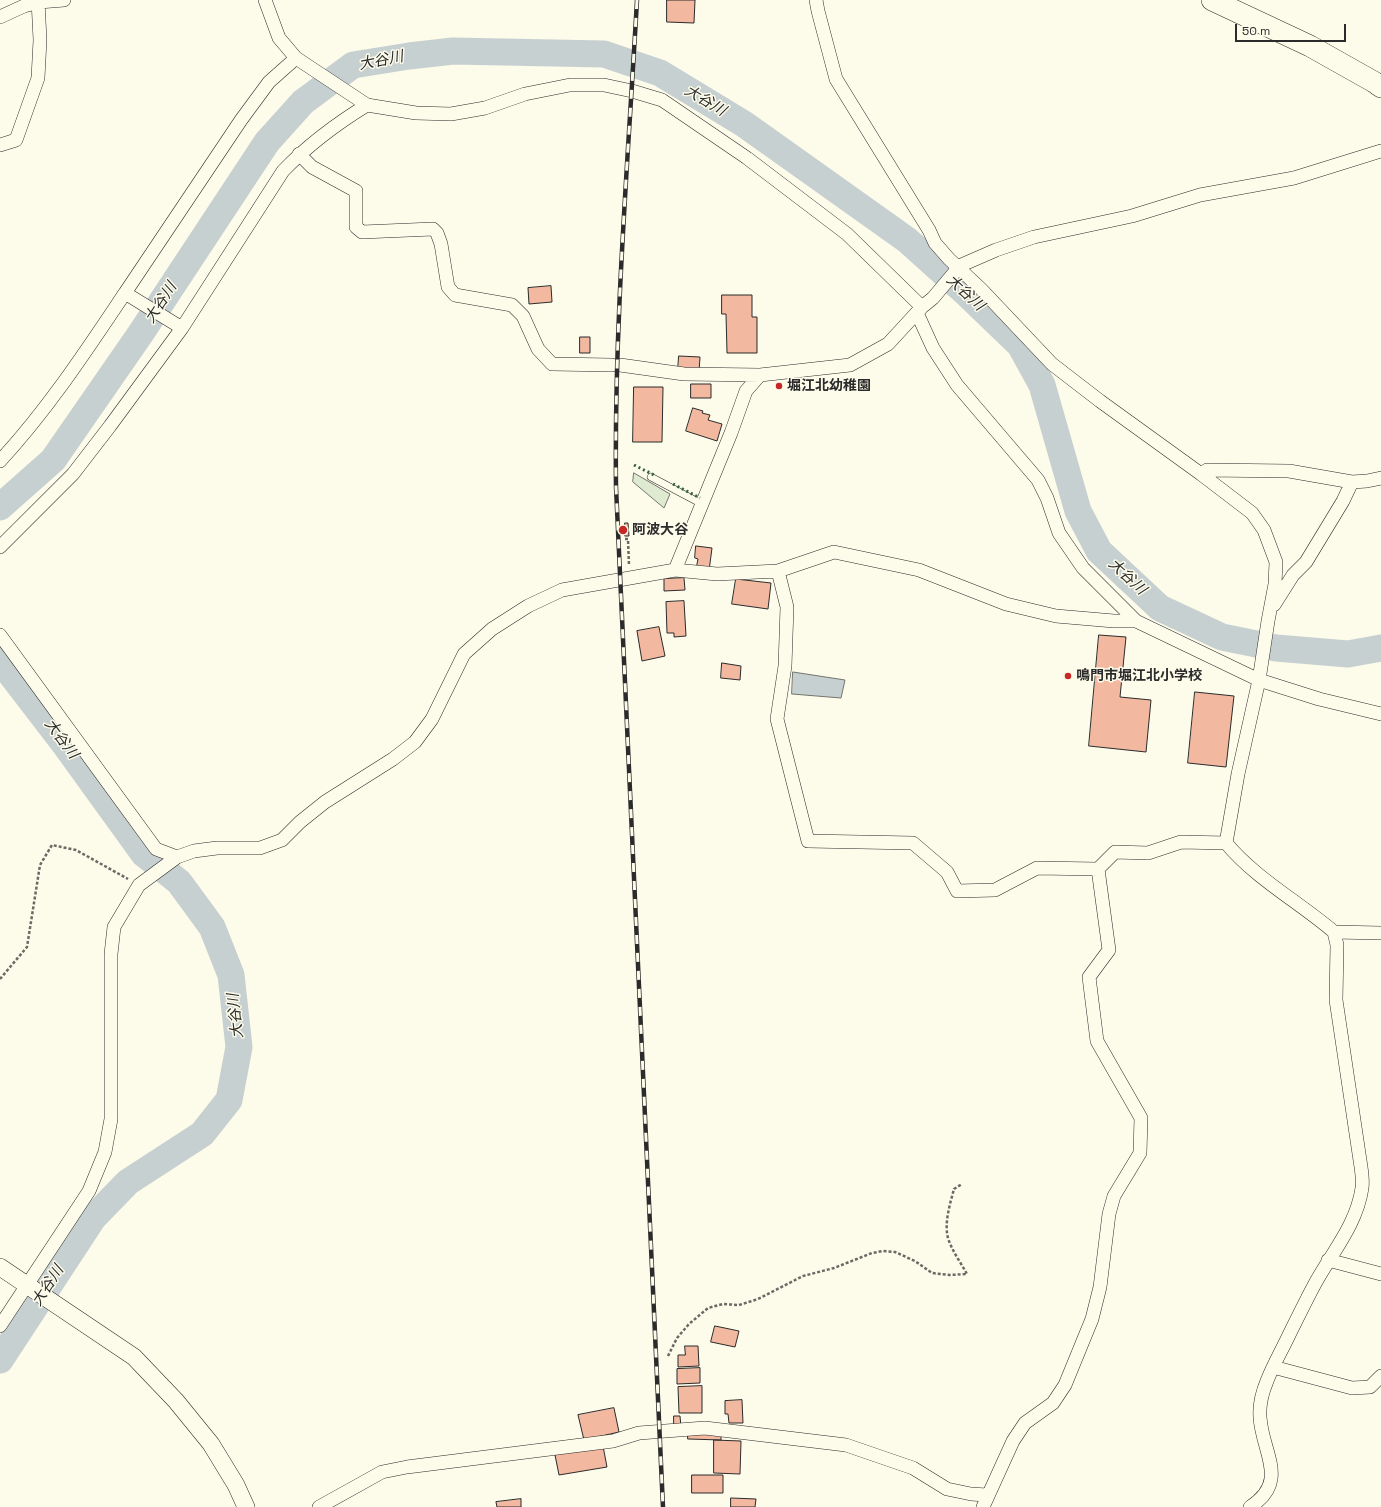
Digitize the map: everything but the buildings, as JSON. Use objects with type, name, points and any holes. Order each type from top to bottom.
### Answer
[{"type":"main road","points":[[1212,0],[1310,46],[1381,87]]},
{"type":"street","points":[[0,17],[39,1],[64,0]]},
{"type":"street","points":[[265,0],[278,38],[299,60],[367,105],[416,113],[451,114],[485,108],[525,94],[570,85],[604,85],[632,91],[662,100],[747,158],[847,234],[920,310],[933,348],[957,385],[1038,480],[1047,498],[1059,533],[1083,568],[1136,621],[1319,699],[1381,714]]},
{"type":"street","points":[[816,0],[836,79],[929,230],[934,243],[955,270],[981,289],[1052,364],[1252,512],[1264,530],[1276,562],[1275,584],[1260,675],[1238,774],[1226,843],[1236,856],[1250,868],[1334,932],[1381,933]]},
{"type":"street","points":[[0,145],[16,140],[38,78],[40,40],[39,1]]},
{"type":"street","points":[[0,460],[17,442],[74,369],[127,294],[241,120],[269,82],[299,60]]},
{"type":"street","points":[[0,547],[73,474],[178,326],[283,171],[299,154],[335,124],[367,105]]},
{"type":"street","points":[[299,154],[312,167],[356,191],[356,227],[362,232],[433,229],[437,233],[442,244],[448,286],[455,295],[512,305],[523,316],[538,349],[552,364],[616,365],[684,374],[760,375],[850,365],[888,344],[932,298],[955,270],[996,250],[1034,238],[1132,216],[1200,195],[1294,178],[1381,151]]},
{"type":"street","points":[[127,294],[178,326]]},
{"type":"street","points":[[675,570],[731,433],[746,391],[760,375]]},
{"type":"street","points":[[1201,474],[1207,470],[1289,471],[1352,482],[1367,482],[1381,478]]},
{"type":"street","points":[[1269,616],[1293,575],[1306,562],[1343,501],[1352,482]]},
{"type":"street","points":[[0,1326],[32,1288],[89,1192],[105,1152],[111,1119],[111,954],[114,927],[145,881],[173,860],[194,851],[217,848],[260,848],[282,840],[300,822],[325,802],[393,759],[415,742],[432,719],[464,654],[492,629],[528,606],[562,590],[675,570],[716,574],[778,571],[834,552],[919,570],[1006,604],[1056,616],[1114,621],[1136,621]]},
{"type":"street","points":[[778,571],[787,607],[785,666],[777,719],[808,841],[913,843],[947,872],[957,891],[995,890],[1037,868],[1098,869],[1115,852],[1148,853],[1181,842],[1226,843]]},
{"type":"street","points":[[0,635],[156,849],[173,860]]},
{"type":"street","points":[[319,1507],[382,1472],[408,1467],[613,1441],[639,1433],[705,1428],[846,1446],[913,1468],[947,1489],[971,1494],[985,1501],[1014,1440],[1025,1422],[1053,1403],[1065,1385],[1093,1313],[1100,1287],[1109,1214],[1114,1196],[1140,1153],[1141,1118],[1097,1041],[1089,977],[1109,950],[1098,869]]},
{"type":"street","points":[[1250,1507],[1259,1501],[1269,1490],[1272,1476],[1260,1418],[1261,1399],[1273,1367],[1328,1260],[1346,1234],[1359,1205],[1363,1187],[1336,1000],[1337,945],[1334,932]]},
{"type":"street","points":[[1328,1260],[1381,1274]]},
{"type":"street","points":[[0,1267],[134,1356],[176,1401],[211,1444],[236,1485],[246,1507]]},
{"type":"street","points":[[1273,1367],[1352,1388],[1370,1387],[1381,1376]]},
{"type":"lane","points":[[651,477],[702,504]]},
{"type":"path","points":[[625,539],[628,539],[630,579]]},
{"type":"path","points":[[0,979],[27,948],[40,866],[52,845],[76,850],[145,881]]},
{"type":"path","points":[[668,1356],[677,1338],[689,1324],[708,1308],[723,1304],[739,1305],[758,1299],[802,1276],[834,1268],[872,1253],[883,1251],[895,1252],[915,1261],[932,1273],[950,1275],[967,1274],[948,1238],[949,1210],[954,1190],[962,1184]]},
{"type":"green space","points":[[634,473],[670,494],[664,508],[633,482]]},
{"type":"shaded area","points":[[793,672],[845,680],[841,698],[792,694]]},
{"type":"waterway","name":"大谷川","points":[[0,507],[53,460],[141,333],[267,142],[303,102],[353,65],[409,56],[453,51],[604,54],[660,73],[744,124],[907,240],[967,294],[1020,345],[1042,385],[1078,511],[1099,551],[1160,608],[1222,637],[1276,648],[1348,654],[1381,648]]},
{"type":"waterway","name":"大谷川","points":[[0,660],[66,746],[144,854],[179,882],[212,927],[231,975],[239,1047],[229,1100],[202,1134],[128,1182],[93,1218],[0,1360]]},
{"type":"railway","points":[[637,0],[619,304],[616,487],[663,1507]]},
{"type":"hedge","points":[[634,465],[654,475]]},
{"type":"hedge","points":[[673,484],[700,498]]},
{"type":"place","name":"堀江北幼稚園","points":[[779,386]]},
{"type":"place","name":"阿波大谷","points":[[623,530]]},
{"type":"place","name":"鳴門市堀江北小学校","points":[[1068,676]]}]
